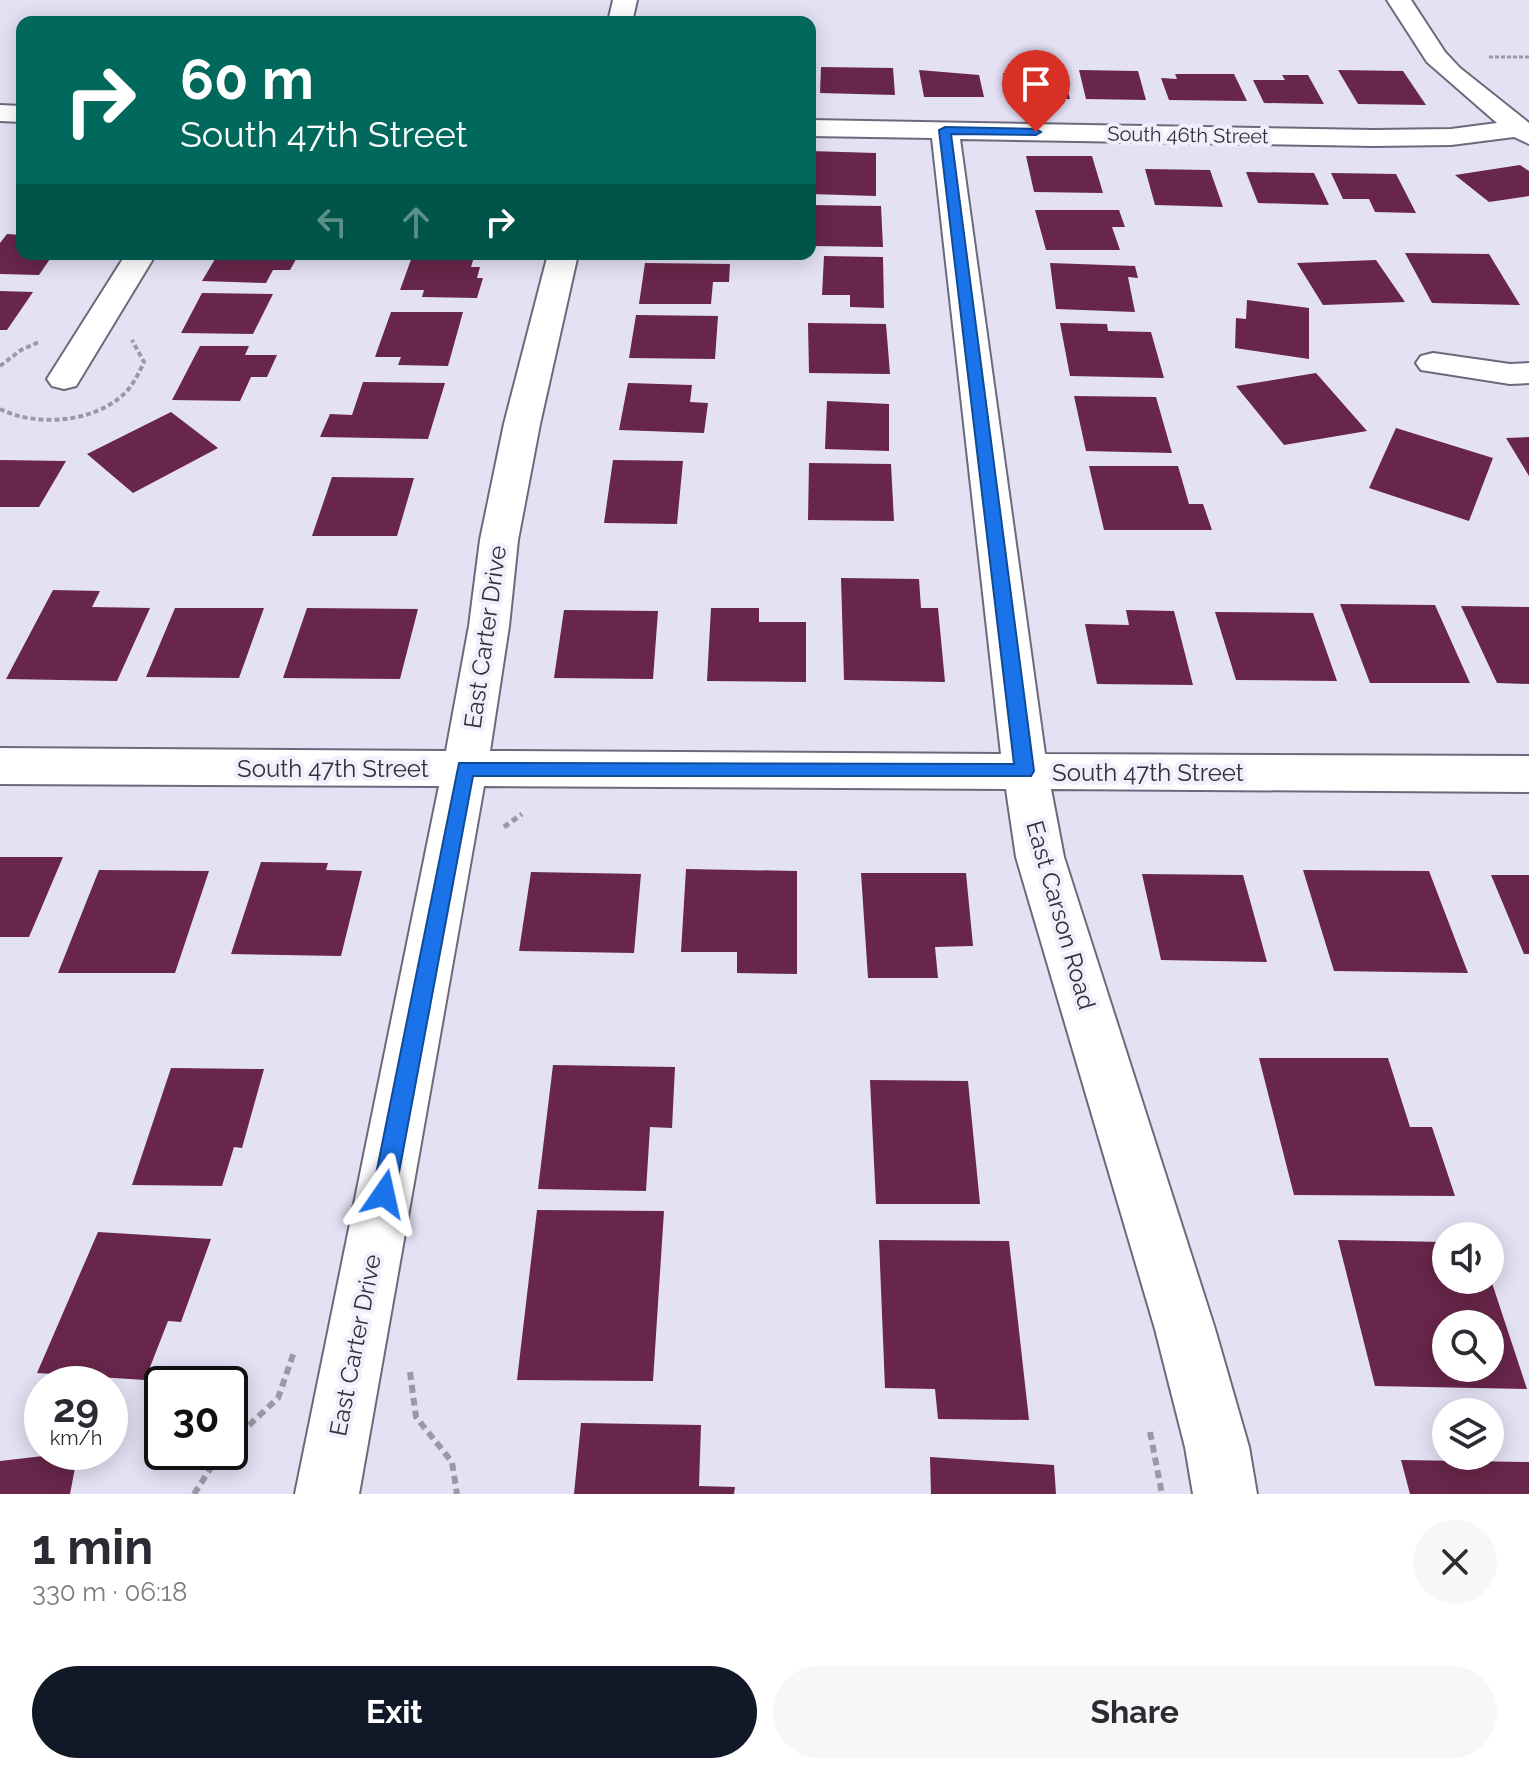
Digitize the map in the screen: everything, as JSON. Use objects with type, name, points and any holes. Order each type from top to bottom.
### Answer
[{"type":"street","points":[[1399,0],[1436,57],[1451,73],[1523,132]]},
{"type":"street","name":"South 46th Street","points":[[816,128],[1374,138],[1523,132]]},
{"type":"street","name":"East Carson Road","points":[[945,130],[1025,771],[1040,857],[1185,1329],[1217,1447],[1225,1494]]},
{"type":"street","points":[[64,379],[137,260]]},
{"type":"street","name":"East Carter Drive","points":[[327,1494],[465,769],[489,626],[499,540],[522,424],[562,260]]},
{"type":"street","points":[[1433,363],[1510,374],[1529,373]]},
{"type":"street","name":"South 47th Street","points":[[0,766],[1529,774]]},
{"type":"path","points":[[0,409],[26,420]]},
{"type":"path","points":[[248,1426],[278,1398],[297,1341]]},
{"type":"path","points":[[410,1370],[416,1417],[452,1462],[457,1494]]},
{"type":"path","points":[[194,1494],[209,1470]]},
{"type":"building","points":[[821,67],[893,68],[895,95],[820,93]]},
{"type":"building","points":[[919,70],[979,75],[984,97],[924,97]]},
{"type":"building","points":[[1079,70],[1138,71],[1146,100],[1086,99]]},
{"type":"building","points":[[1338,70],[1403,71],[1426,105],[1358,104]]},
{"type":"building","points":[[1003,73],[1063,74],[1070,99],[1008,98]]},
{"type":"building","points":[[1175,74],[1234,74],[1247,101],[1169,100],[1161,78],[1177,79]]},
{"type":"building","points":[[1282,75],[1308,75],[1324,104],[1264,103],[1253,80],[1285,80]]},
{"type":"building","points":[[816,151],[876,153],[876,196],[816,194]]},
{"type":"building","points":[[1026,156],[1092,156],[1103,193],[1034,192]]},
{"type":"building","points":[[1520,165],[1529,171],[1529,196],[1489,202],[1455,175]]},
{"type":"building","points":[[1145,169],[1210,170],[1223,207],[1155,205]]},
{"type":"building","points":[[1246,172],[1314,173],[1329,205],[1258,203]]},
{"type":"building","points":[[1331,173],[1396,174],[1416,213],[1375,212],[1369,199],[1343,199]]},
{"type":"building","points":[[816,205],[881,206],[883,247],[816,246]]},
{"type":"building","points":[[1035,210],[1119,210],[1125,227],[1112,227],[1120,250],[1046,250]]},
{"type":"building","points":[[7,234],[16,235],[16,260],[49,260],[39,275],[0,274],[0,243]]},
{"type":"building","points":[[1405,253],[1489,254],[1520,305],[1432,303]]},
{"type":"building","points":[[824,256],[883,257],[884,308],[850,307],[850,295],[822,295]]},
{"type":"building","points":[[214,260],[296,260],[290,270],[273,270],[266,283],[202,281]]},
{"type":"building","points":[[411,260],[473,260],[471,267],[480,267],[477,278],[483,278],[477,298],[422,297],[424,290],[400,290]]},
{"type":"building","points":[[1376,260],[1405,302],[1323,305],[1297,263]]},
{"type":"building","points":[[645,263],[730,264],[729,282],[713,282],[711,304],[639,304]]},
{"type":"building","points":[[1050,263],[1135,266],[1138,278],[1128,277],[1135,312],[1056,309]]},
{"type":"building","points":[[0,291],[33,292],[7,330],[0,330]]},
{"type":"building","points":[[202,293],[273,294],[253,334],[181,333]]},
{"type":"building","points":[[1247,300],[1309,308],[1309,359],[1235,348],[1236,318],[1246,319]]},
{"type":"building","points":[[391,312],[463,312],[448,366],[398,365],[401,357],[375,357]]},
{"type":"building","points":[[636,315],[718,316],[715,359],[629,358]]},
{"type":"building","points":[[808,323],[886,324],[890,374],[809,373]]},
{"type":"building","points":[[1060,323],[1107,324],[1108,331],[1151,332],[1164,378],[1070,376]]},
{"type":"building","points":[[200,346],[249,346],[245,355],[277,355],[267,377],[251,377],[240,401],[172,400]]},
{"type":"building","points":[[1316,373],[1367,431],[1284,445],[1236,386]]},
{"type":"building","points":[[363,382],[445,383],[428,439],[320,437],[330,414],[352,415]]},
{"type":"building","points":[[628,383],[692,385],[690,402],[708,403],[704,433],[619,430]]},
{"type":"building","points":[[1074,396],[1156,397],[1172,453],[1086,451]]},
{"type":"building","points":[[827,401],[889,404],[889,451],[825,449]]},
{"type":"building","points":[[171,412],[218,448],[133,493],[87,454]]},
{"type":"building","points":[[1396,428],[1493,458],[1469,521],[1369,488]]},
{"type":"building","points":[[1529,437],[1529,476],[1506,438]]},
{"type":"building","points":[[0,460],[66,461],[39,507],[0,507]]},
{"type":"building","points":[[613,460],[683,461],[677,524],[604,523]]},
{"type":"building","points":[[809,463],[891,464],[894,521],[808,520]]},
{"type":"building","points":[[1089,466],[1178,466],[1189,504],[1203,504],[1212,530],[1104,530]]},
{"type":"building","points":[[332,477],[414,478],[397,536],[312,536]]},
{"type":"building","points":[[841,578],[919,579],[921,608],[938,608],[945,682],[844,680]]},
{"type":"building","points":[[53,590],[100,591],[92,607],[150,608],[117,681],[6,679]]},
{"type":"building","points":[[1340,604],[1435,605],[1470,683],[1370,683]]},
{"type":"building","points":[[1461,606],[1529,607],[1529,684],[1497,683]]},
{"type":"building","points":[[175,608],[264,608],[239,678],[146,677]]},
{"type":"building","points":[[307,608],[418,609],[400,679],[283,678]]},
{"type":"building","points":[[711,608],[759,608],[759,622],[806,622],[806,682],[707,681]]},
{"type":"building","points":[[564,610],[658,611],[653,679],[554,678]]},
{"type":"building","points":[[1126,610],[1174,611],[1193,685],[1097,684],[1085,624],[1129,625]]},
{"type":"building","points":[[1215,612],[1313,613],[1337,681],[1236,680]]},
{"type":"building","points":[[0,857],[63,857],[29,937],[0,937]]},
{"type":"building","points":[[261,862],[328,863],[326,870],[362,871],[341,956],[231,954]]},
{"type":"building","points":[[686,869],[797,871],[797,974],[737,973],[737,952],[681,952]]},
{"type":"building","points":[[99,870],[209,871],[175,973],[58,973]]},
{"type":"building","points":[[1303,870],[1429,871],[1468,973],[1334,971]]},
{"type":"building","points":[[531,872],[641,874],[634,953],[519,951]]},
{"type":"building","points":[[861,873],[966,873],[973,946],[935,947],[938,978],[868,978]]},
{"type":"building","points":[[1142,874],[1243,875],[1267,962],[1161,960]]},
{"type":"building","points":[[1491,875],[1529,875],[1529,954],[1524,954]]},
{"type":"building","points":[[1259,1058],[1388,1058],[1410,1127],[1432,1127],[1455,1196],[1294,1195]]},
{"type":"building","points":[[553,1065],[675,1067],[672,1128],[650,1127],[646,1191],[538,1189]]},
{"type":"building","points":[[171,1068],[264,1069],[242,1148],[234,1147],[222,1186],[132,1185]]},
{"type":"building","points":[[870,1080],[968,1081],[980,1204],[876,1204]]},
{"type":"building","points":[[537,1210],[664,1211],[653,1381],[517,1380]]},
{"type":"building","points":[[98,1232],[211,1239],[181,1322],[168,1321],[150,1366],[144,1366],[144,1380],[128,1379],[128,1366],[40,1366]]},
{"type":"building","points":[[879,1240],[1009,1241],[1029,1420],[938,1419],[935,1389],[885,1388]]},
{"type":"building","points":[[1338,1240],[1432,1242],[1432,1294],[1496,1294],[1501,1310],[1432,1310],[1432,1382],[1504,1382],[1504,1319],[1527,1389],[1375,1386]]},
{"type":"building","points":[[581,1423],[701,1425],[699,1486],[735,1487],[734,1494],[574,1494]]},
{"type":"building","points":[[930,1457],[1054,1465],[1056,1494],[931,1494]]},
{"type":"building","points":[[24,1458],[24,1470],[75,1470],[70,1494],[0,1494],[0,1461]]},
{"type":"building","points":[[1401,1460],[1432,1460],[1432,1470],[1504,1470],[1504,1462],[1529,1462],[1529,1494],[1410,1494]]},
{"type":"route","points":[[384,1194],[465,769],[1025,771],[945,130],[1036,132]]}]
